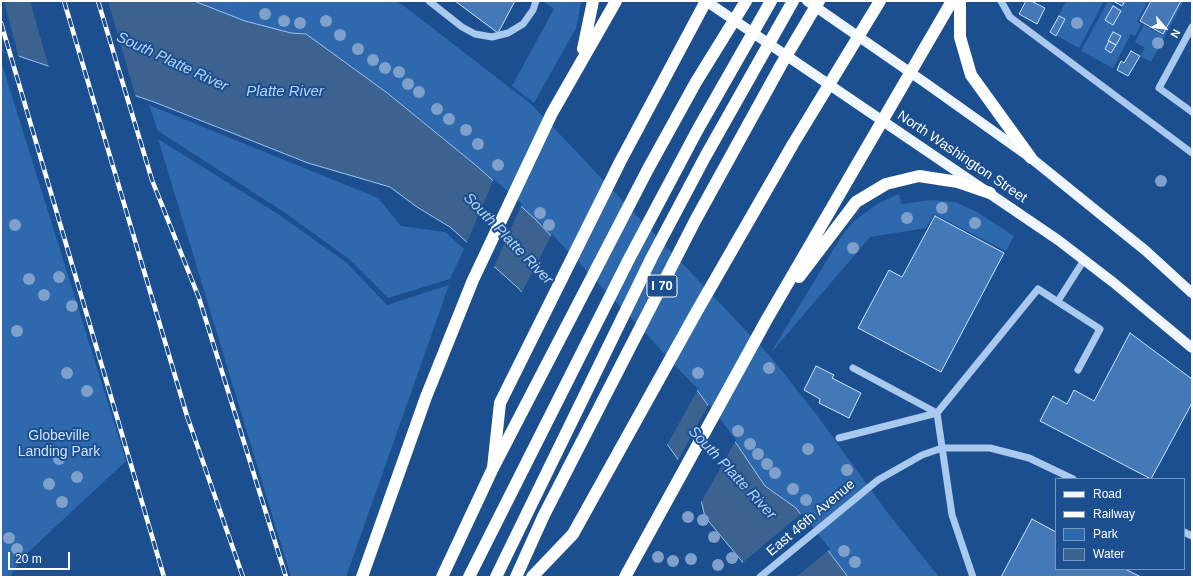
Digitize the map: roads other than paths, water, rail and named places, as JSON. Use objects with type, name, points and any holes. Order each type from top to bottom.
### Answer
[{"type":"highway","points":[[579,62],[590,20],[593,1]]},
{"type":"highway","points":[[362,577],[426,398],[461,308],[501,218],[552,113],[579,62],[616,1]]},
{"type":"highway","points":[[493,468],[500,403],[620,162],[706,1]]},
{"type":"highway","points":[[442,577],[493,468],[648,169],[696,82],[746,1]]},
{"type":"highway","points":[[469,577],[632,252],[698,129],[772,1]]},
{"type":"highway","points":[[496,577],[652,257],[704,157],[793,1]]},
{"type":"highway","name":"I 70","points":[[516,577],[544,515],[696,219],[781,65],[819,1]]},
{"type":"highway","points":[[532,577],[573,534],[705,297],[793,144],[880,1]]},
{"type":"highway","points":[[625,577],[767,319],[952,1]]},
{"type":"highway","points":[[960,1],[960,37],[971,75],[1031,158]]},
{"type":"highway","points":[[767,319],[856,202],[886,184],[919,176],[958,182],[990,193]]},
{"type":"main road","name":"North Washington Street","points":[[706,1],[990,193],[1084,260],[1192,348]]},
{"type":"main road","points":[[807,1],[1031,158],[1146,251],[1192,292]]},
{"type":"street","points":[[430,1],[462,27],[475,34],[492,37],[508,33],[519,26],[528,17],[536,1]]},
{"type":"street","points":[[1001,1],[1010,17],[1192,153]]},
{"type":"street","points":[[1192,27],[1159,88],[1192,112]]},
{"type":"street","points":[[1058,301],[1084,260]]},
{"type":"street","points":[[839,438],[937,412],[1038,289],[1100,328],[1078,370]]},
{"type":"street","points":[[853,368],[937,412]]},
{"type":"street","points":[[937,412],[952,515],[973,577]]},
{"type":"street","name":"East 46th Avenue","points":[[760,577],[878,480],[922,455],[942,448],[990,448],[1029,458],[1071,478]]},
{"type":"water","name":"Platte River","points":[[1,1],[194,1],[245,21],[291,33],[306,34],[386,92],[478,167],[535,219],[691,382],[765,486],[796,508],[848,577],[755,577],[705,517],[698,487],[667,444],[517,287],[450,227],[417,207],[390,187],[308,163],[154,102],[1,50]]},
{"type":"railway","points":[[64,1],[187,416],[243,577]]},
{"type":"railway","points":[[98,1],[152,180],[199,298],[286,577]]},
{"type":"railway","points":[[1,23],[164,577]]},
{"type":"water label","name":"South Platte River","points":[[172,62]]},
{"type":"water label","name":"South Platte River","points":[[508,239]]},
{"type":"water label","name":"South Platte River","points":[[732,473]]},
{"type":"park label","name":"Globeville Landing Park","points":[[59,444]]}]
